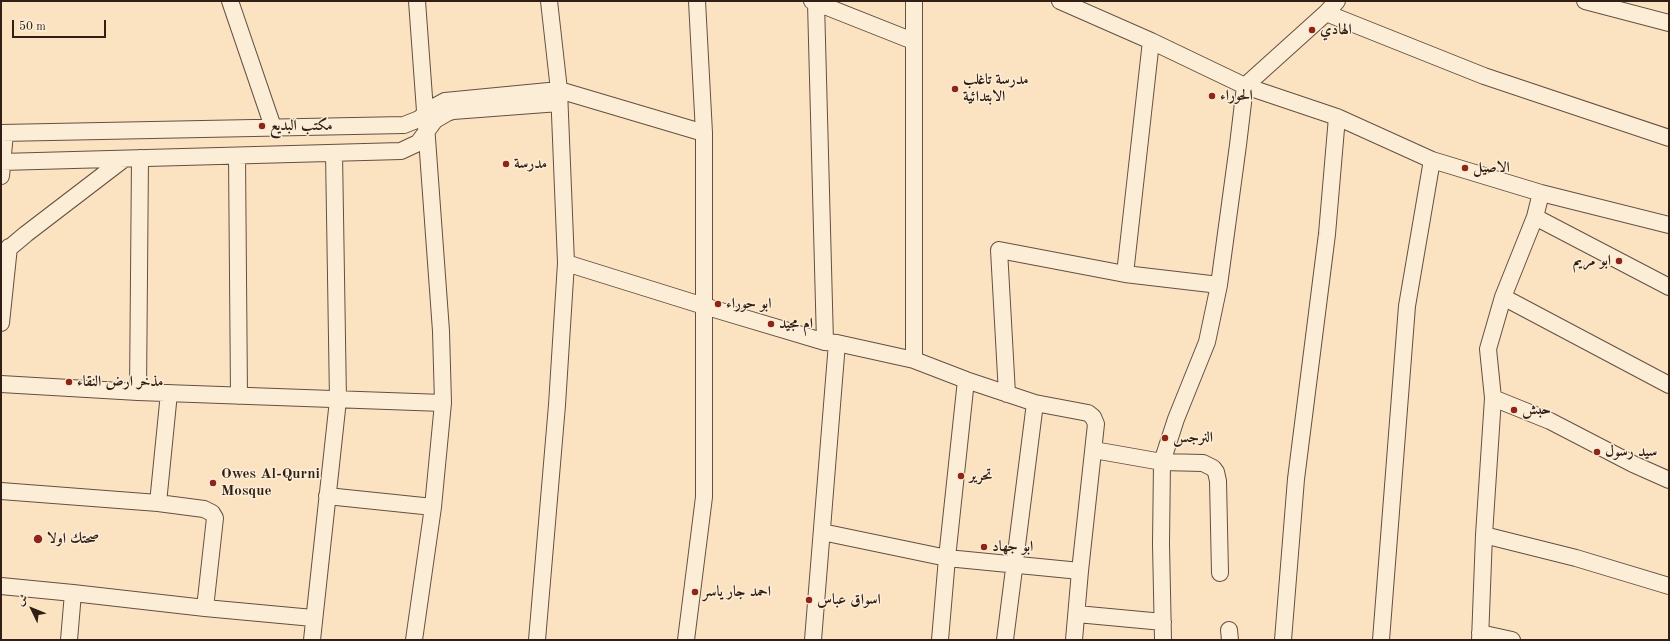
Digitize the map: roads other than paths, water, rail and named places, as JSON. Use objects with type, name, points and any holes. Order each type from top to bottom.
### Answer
[{"type":"street","points":[[230,1],[273,127]]},
{"type":"street","points":[[414,640],[433,507],[442,403],[441,331],[417,1]]},
{"type":"street","points":[[537,640],[557,405],[566,263],[559,96],[549,1]]},
{"type":"street","points":[[686,640],[704,497],[704,133],[697,1]]},
{"type":"street","points":[[914,1],[914,360]]},
{"type":"street","points":[[1060,1],[1151,41],[1245,86],[1337,117],[1432,160],[1541,193],[1669,225]]},
{"type":"street","points":[[1163,640],[1161,544],[1162,462],[1176,420],[1207,342],[1219,285],[1245,86],[1326,13],[1337,1]]},
{"type":"street","points":[[1585,1],[1669,23]]},
{"type":"street","points":[[812,640],[822,532],[831,342],[814,2],[913,41]]},
{"type":"street","points":[[1326,13],[1484,76],[1669,138]]},
{"type":"street","points":[[1125,274],[1151,41]]},
{"type":"street","points":[[559,96],[447,113],[435,120],[418,143],[401,151],[334,154],[140,158],[2,167],[3,133],[404,125],[416,121],[438,104],[453,99],[559,96],[704,133]]},
{"type":"street","points":[[1283,640],[1296,479],[1327,234],[1337,117]]},
{"type":"street","points":[[312,640],[338,400],[334,154]]},
{"type":"street","points":[[237,156],[239,396]]},
{"type":"street","points":[[138,392],[140,158]]},
{"type":"street","points":[[1,323],[5,251],[124,159]]},
{"type":"street","points":[[1381,640],[1407,306],[1432,160]]},
{"type":"street","points":[[1512,640],[1480,637],[1484,535],[1493,398],[1488,349],[1503,297],[1535,217],[1541,193]]},
{"type":"street","points":[[1535,217],[1669,287]]},
{"type":"street","points":[[1007,394],[1000,250],[1125,274],[1219,285]]},
{"type":"street","points":[[566,263],[704,306],[831,342],[914,360],[966,380],[1035,403],[1088,413],[1093,417],[1096,424],[1074,640]]},
{"type":"street","points":[[1503,297],[1669,385]]},
{"type":"street","points":[[940,640],[966,380]]},
{"type":"street","points":[[1,384],[138,392],[442,403]]},
{"type":"street","points":[[158,503],[169,393]]},
{"type":"street","points":[[1493,398],[1550,421],[1633,464],[1669,480]]},
{"type":"street","points":[[1005,640],[1035,403]]},
{"type":"street","points":[[1094,450],[1162,462],[1203,463],[1213,468],[1216,472],[1218,481],[1220,573]]},
{"type":"street","points":[[1,491],[158,503],[204,509],[212,513],[215,518],[205,608]]},
{"type":"street","points":[[328,496],[433,507]]},
{"type":"street","points":[[822,532],[947,558],[1080,571]]},
{"type":"street","points":[[1484,535],[1576,558],[1669,586]]},
{"type":"street","points":[[1,586],[73,592],[205,608],[314,618]]},
{"type":"street","points":[[69,640],[73,592]]},
{"type":"street","points":[[1077,614],[1163,622]]},
{"type":"place","name":"الهادي","points":[[1312,30]]},
{"type":"place","name":"مدرسة تاغلب الابتدائية","points":[[955,89]]},
{"type":"place","name":"الحوراء","points":[[1212,96]]},
{"type":"place","name":"مكتب البديع","points":[[262,126]]},
{"type":"place","name":"مدرسة","points":[[506,164]]},
{"type":"place","name":"الاصيل","points":[[1465,168]]},
{"type":"place","name":"ابو مريم","points":[[1619,261]]},
{"type":"place","name":"ابو حوراء","points":[[718,304]]},
{"type":"place","name":"ام مجيد","points":[[771,324]]},
{"type":"place","name":"مذخر ارض النقاء","points":[[69,382]]},
{"type":"place","name":"حبش","points":[[1514,410]]},
{"type":"place","name":"النرجس","points":[[1165,438]]},
{"type":"place","name":"سيد رسول","points":[[1597,452]]},
{"type":"place","name":"تحرير","points":[[961,476]]},
{"type":"place","name":"Owes Al-Qurni Mosque","points":[[213,483]]},
{"type":"place","name":"صحتك اولا","points":[[38,539]]},
{"type":"place","name":"ابو جهاد","points":[[984,547]]},
{"type":"place","name":"احمد جار ياسر","points":[[695,592]]},
{"type":"place","name":"اسواق عباس","points":[[809,600]]}]
